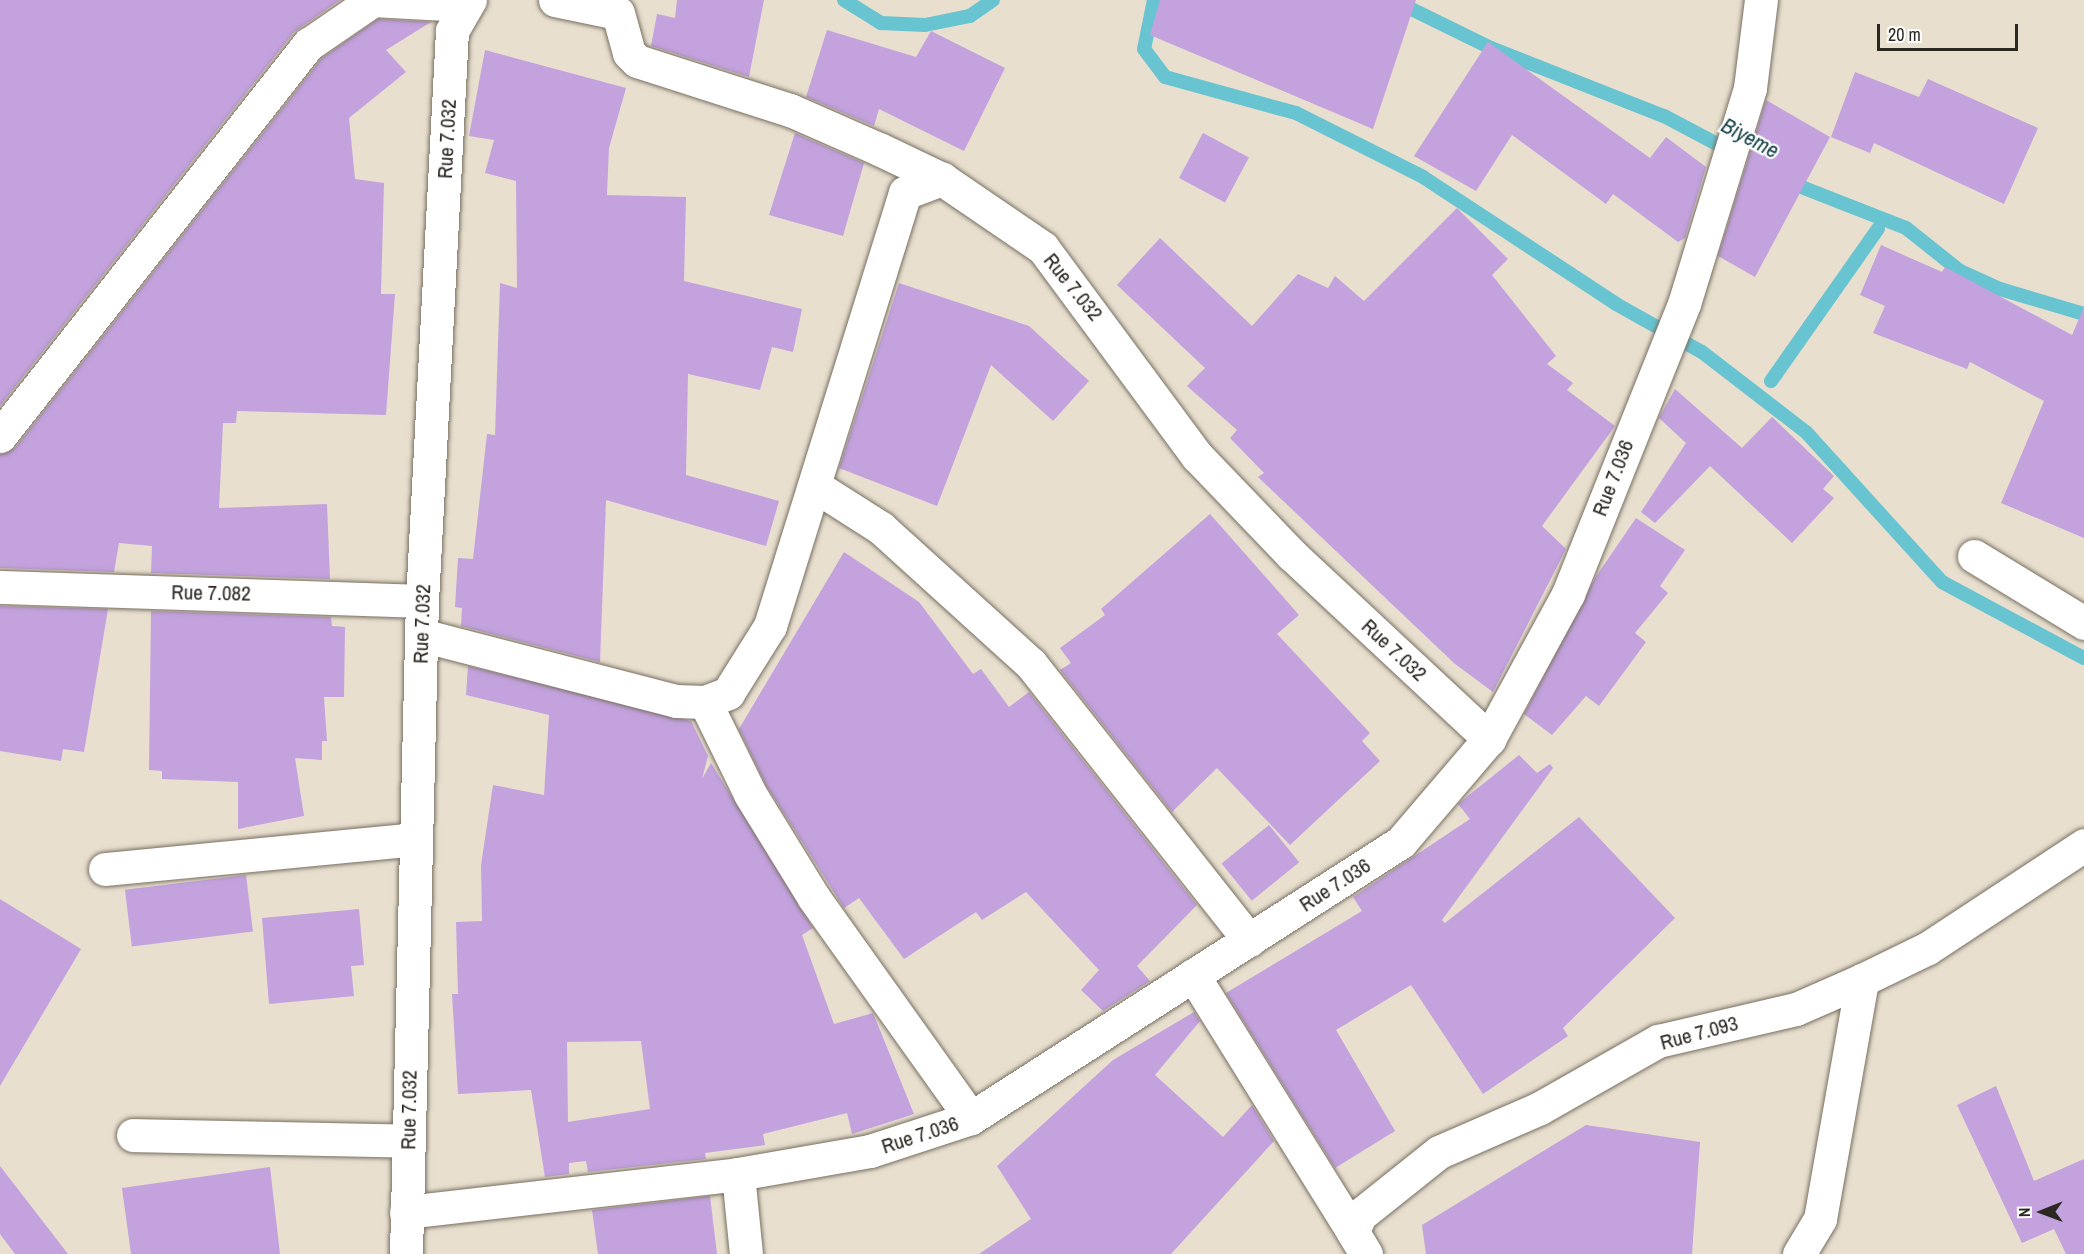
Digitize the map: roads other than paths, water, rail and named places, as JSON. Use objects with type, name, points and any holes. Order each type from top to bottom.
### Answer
[{"type":"street","points":[[0,436],[309,44],[373,0],[467,2]]},
{"type":"street","name":"Rue 7.032","points":[[555,0],[626,7],[629,53],[637,61],[790,110],[942,179],[1043,248],[1197,456],[1292,555],[1489,739]]},
{"type":"street","name":"Rue 7.036","points":[[406,1212],[738,1174],[870,1150],[971,1118],[1401,842],[1489,739],[1568,594],[1663,351],[1684,304],[1750,88],[1761,0]]},
{"type":"street","name":"Rue 7.032","points":[[406,1254],[414,839],[422,601],[452,31],[467,2]]},
{"type":"street","points":[[421,635],[676,701],[705,702],[728,693],[770,626],[905,193],[942,179]]},
{"type":"street","points":[[815,486],[881,528],[1031,664],[1249,940]]},
{"type":"street","points":[[1974,556],[2084,623]]},
{"type":"street","name":"Rue 7.082","points":[[0,587],[422,601]]},
{"type":"street","points":[[705,702],[750,794],[814,897],[971,1118]]},
{"type":"street","points":[[105,869],[414,839]]},
{"type":"street","name":"Rue 7.093","points":[[1359,1243],[1360,1215],[1439,1152],[1540,1108],[1658,1041],[1796,1009],[1862,980],[1928,948],[2084,845]]},
{"type":"street","points":[[1193,975],[1359,1243]]},
{"type":"street","points":[[1800,1254],[1820,1219],[1862,980]]},
{"type":"street","points":[[133,1135],[408,1141]]},
{"type":"street","points":[[738,1174],[746,1254]]},
{"type":"waterway","name":"Biyeme","points":[[844,0],[881,23],[925,25],[970,16],[993,0]]},
{"type":"waterway","points":[[1154,0],[1144,49],[1165,77],[1296,113],[1423,177],[1616,304],[1702,352],[1806,432],[1942,582],[2084,658]]},
{"type":"waterway","name":"Biyeme","points":[[1393,0],[1491,48],[1664,116],[1732,152]]},
{"type":"waterway","name":"Biyeme","points":[[1786,181],[1906,228],[1960,271],[2000,289],[2084,314]]},
{"type":"waterway","points":[[1771,381],[1878,229]]}]
